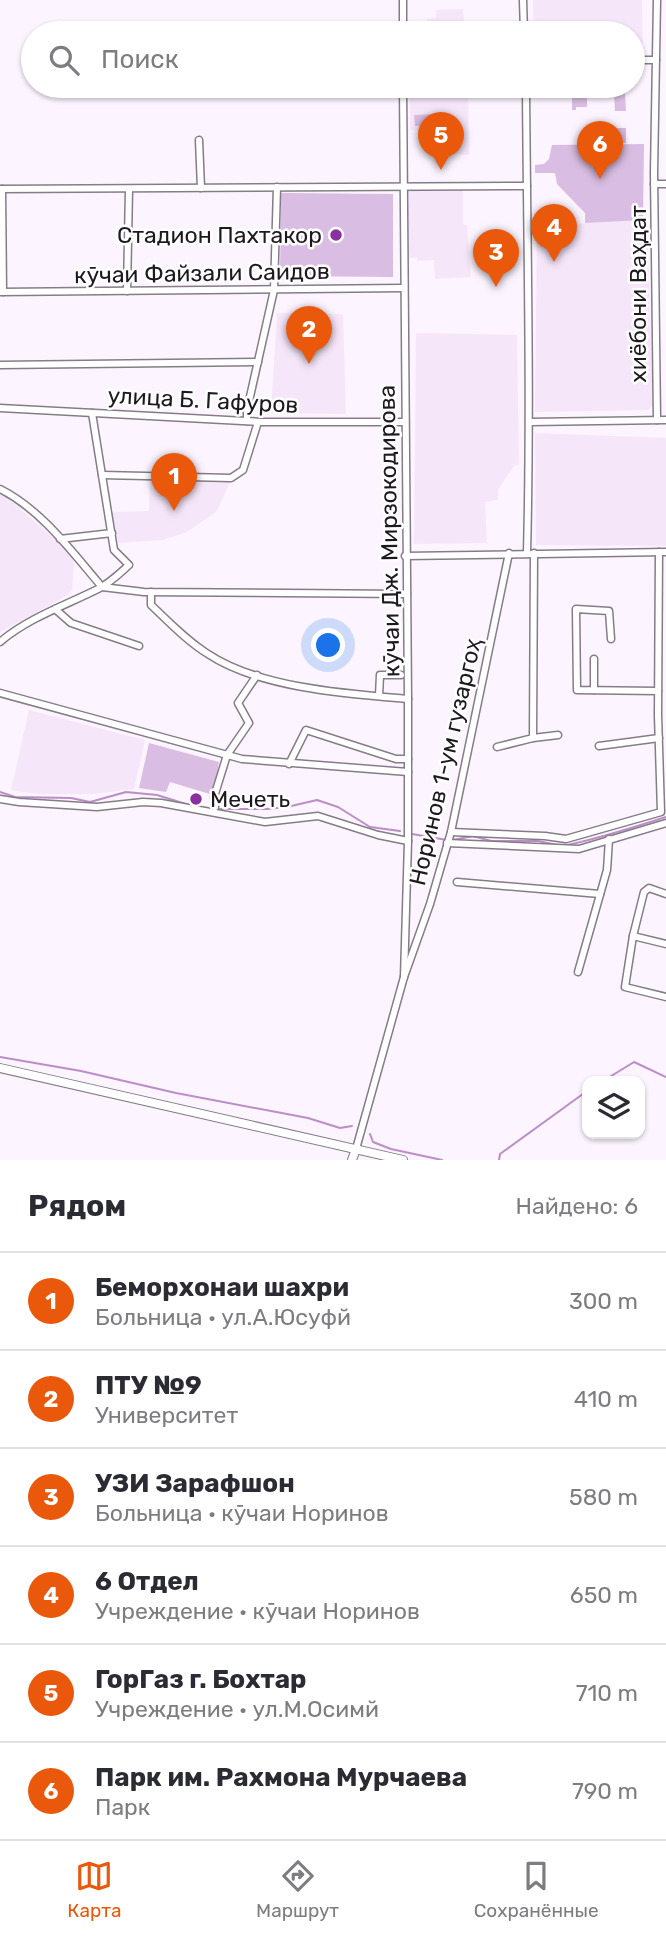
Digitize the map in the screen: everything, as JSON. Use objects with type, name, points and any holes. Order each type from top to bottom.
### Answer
[{"type":"main road","points":[[0,1068],[403,1160]]},
{"type":"main road","points":[[352,1160],[356,1149]]},
{"type":"street","points":[[403,0],[403,21]]},
{"type":"street","points":[[523,0],[524,21]]},
{"type":"street","name":"хиёбони Ваҳдат","points":[[657,0],[654,184],[657,420]]},
{"type":"street","points":[[645,60],[656,60]]},
{"type":"street","name":"кӯчаи Дж. Мирзокодирова","points":[[402,98],[408,699],[404,977]]},
{"type":"street","points":[[526,98],[533,738]]},
{"type":"street","points":[[199,140],[201,188]]},
{"type":"street","points":[[654,184],[666,184]]},
{"type":"street","points":[[1,292],[1,189],[527,186]]},
{"type":"street","points":[[247,421],[247,410],[274,289],[276,187]]},
{"type":"street","points":[[127,291],[129,189]]},
{"type":"street","name":"кӯчаи Файзали Саидов","points":[[1,292],[404,288]]},
{"type":"street","points":[[656,335],[666,335]]},
{"type":"street","points":[[0,365],[258,362]]},
{"type":"street","name":"улица Б. Гафуров","points":[[0,408],[258,422],[405,422]]},
{"type":"street","points":[[237,421],[247,410]]},
{"type":"street","points":[[0,642],[55,609],[102,587],[130,565],[114,550],[92,413]]},
{"type":"street","points":[[530,422],[666,420]]},
{"type":"street","points":[[102,475],[231,478],[243,471],[258,422]]},
{"type":"street","points":[[0,489],[25,505],[60,539],[102,587],[151,592],[407,594]]},
{"type":"street","points":[[60,539],[111,533]]},
{"type":"street","points":[[405,556],[663,552],[658,691],[661,812],[566,839],[545,836],[449,838]]},
{"type":"street","name":"Норинов 1-ум гузаргоҳ","points":[[404,977],[449,838],[509,553]]},
{"type":"street","points":[[151,592],[150,605],[209,655],[257,676],[321,690],[408,699]]},
{"type":"street","points":[[55,609],[71,623],[139,646]]},
{"type":"street","points":[[611,639],[609,611],[576,609],[577,690],[658,691]]},
{"type":"street","points":[[594,659],[594,690]]},
{"type":"street","points":[[379,696],[380,675],[401,675]]},
{"type":"street","points":[[215,807],[214,797],[226,755],[249,726],[238,703],[257,676]]},
{"type":"street","points":[[0,693],[250,761],[408,772]]},
{"type":"street","points":[[289,764],[306,730],[397,759],[408,759]]},
{"type":"street","points":[[497,747],[558,735]]},
{"type":"street","points":[[599,746],[659,738]]},
{"type":"street","points":[[0,799],[97,807],[143,802],[161,803],[265,822],[318,816],[378,835],[408,841]]},
{"type":"street","points":[[650,815],[651,828]]},
{"type":"street","points":[[449,838],[579,849],[666,823]]},
{"type":"street","points":[[578,972],[607,870],[610,839]]},
{"type":"street","points":[[457,882],[600,894]]},
{"type":"street","points":[[666,894],[646,888],[633,936],[625,987],[666,997]]},
{"type":"street","points":[[633,936],[666,944]]},
{"type":"street","points":[[356,1149],[404,977]]},
{"type":"shaded area","points":[[533,0],[642,0],[642,21],[534,21]]},
{"type":"shaded area","points":[[463,9],[464,21],[427,21],[436,18],[436,10]]},
{"type":"shaded area","points":[[410,98],[468,98],[469,155],[431,152],[432,131],[410,130]]},
{"type":"shaded area","points":[[572,98],[587,98],[587,107],[576,107],[576,110],[572,110]]},
{"type":"shaded area","points":[[614,98],[625,98],[626,111],[615,111]]},
{"type":"shaded area","points":[[435,114],[435,126],[415,126],[414,115]]},
{"type":"shaded area","points":[[612,128],[626,128],[626,143],[600,143],[600,139],[612,133]]},
{"type":"shaded area","points":[[644,144],[643,220],[585,223],[585,213],[557,184],[555,173],[535,173],[535,165],[544,164],[549,159],[552,145]]},
{"type":"shaded area","points":[[463,189],[463,224],[467,225],[471,277],[435,279],[434,260],[417,261],[417,258],[409,258],[406,190]]},
{"type":"shaded area","points":[[281,193],[393,194],[393,277],[280,276]]},
{"type":"shaded area","points":[[647,218],[653,405],[648,410],[535,412],[537,227]]},
{"type":"shaded area","points":[[277,313],[343,314],[346,414],[271,413]]},
{"type":"shaded area","points":[[416,333],[517,335],[519,465],[514,466],[498,490],[498,500],[485,502],[487,543],[414,544]]},
{"type":"shaded area","points":[[535,433],[666,438],[666,546],[536,545]]},
{"type":"shaded area","points":[[150,481],[230,482],[217,511],[187,532],[163,540],[118,543],[112,512],[149,511]]},
{"type":"shaded area","points":[[0,494],[60,544],[71,555],[74,564],[72,590],[66,596],[0,632]]},
{"type":"shaded area","points":[[29,710],[145,740],[134,789],[93,794],[39,794],[11,790]]},
{"type":"shaded area","points":[[149,743],[219,762],[213,795],[170,782],[166,792],[139,788]]},
{"type":"waterway","points":[[0,792],[15,797],[71,798],[90,802],[126,792],[157,795],[189,805]]},
{"type":"waterway","points":[[218,809],[267,809],[317,800],[338,807],[370,827],[400,831]]},
{"type":"waterway","points":[[563,846],[666,817]]},
{"type":"waterway","points":[[412,834],[447,840]]},
{"type":"waterway","points":[[453,840],[473,836],[491,841],[538,841],[557,845]]},
{"type":"waterway","points":[[0,1057],[308,1118],[340,1128],[352,1126]]},
{"type":"waterway","points":[[611,1076],[634,1062],[666,1077]]},
{"type":"waterway","points":[[499,1160],[500,1154],[582,1095]]},
{"type":"waterway","points":[[370,1134],[373,1142],[391,1149],[442,1160]]},
{"type":"place","name":"ГорГаз г. Бохтар","points":[[441,170]]},
{"type":"place","name":"Парк им. Рахмона Мурчаева","points":[[600,179]]},
{"type":"place","name":"Стадион Пахтакор","points":[[336,235]]},
{"type":"place","name":"6 Отдел","points":[[554,262]]},
{"type":"place","name":"УЗИ Зарафшон","points":[[496,287]]},
{"type":"place","name":"ПТУ №9","points":[[309,364]]},
{"type":"place","name":"Беморхонаи шахри","points":[[174,511]]},
{"type":"place","name":"Мечеть","points":[[196,799]]}]
